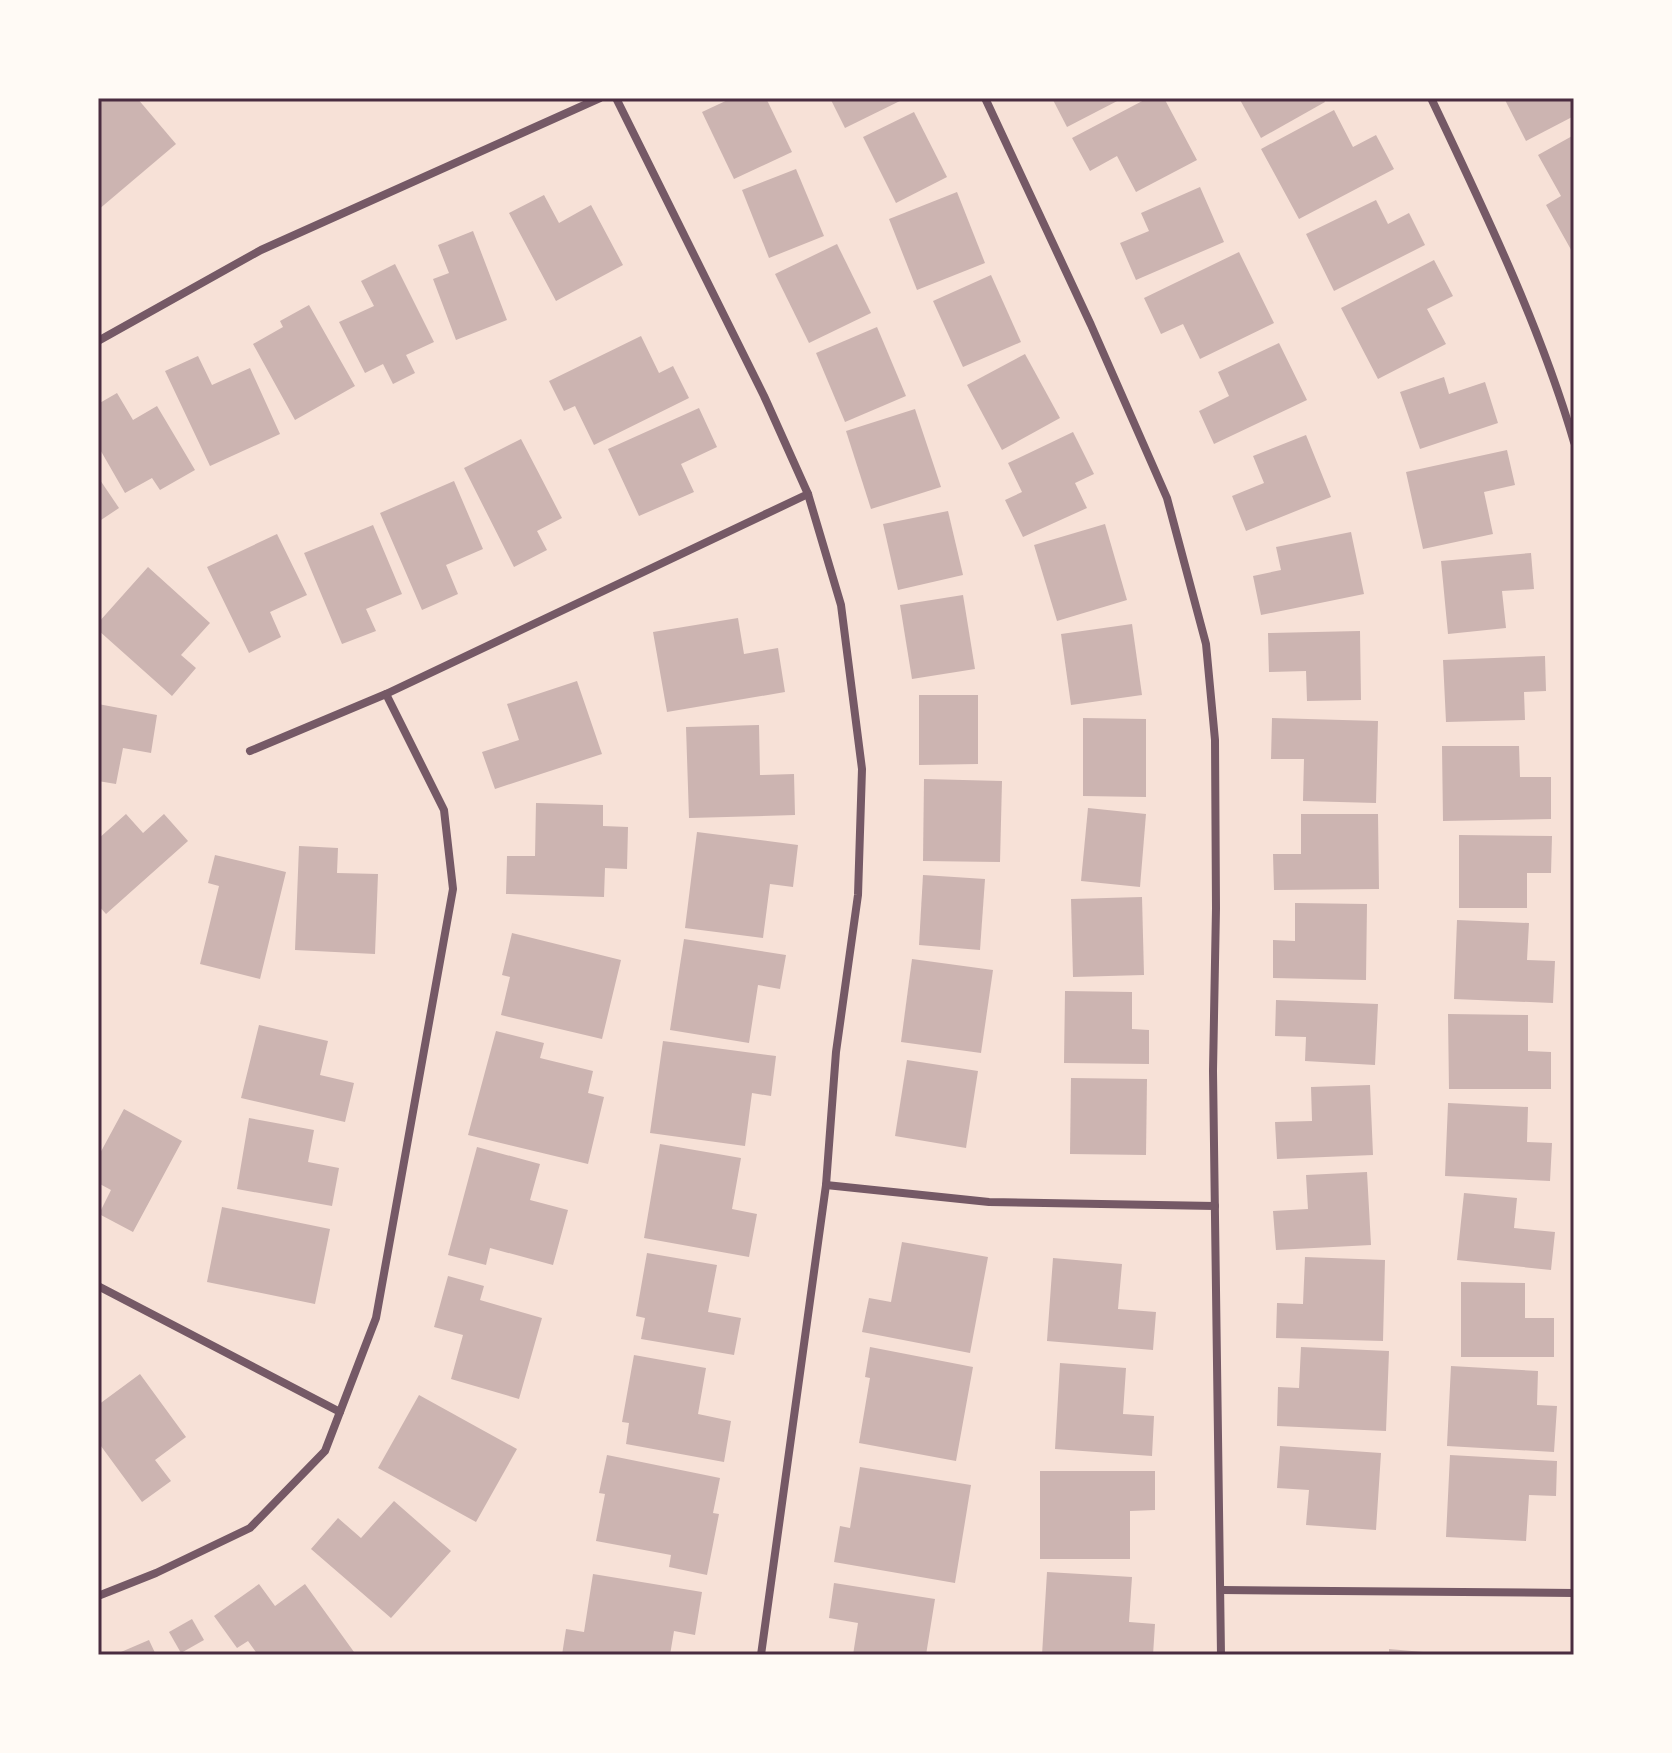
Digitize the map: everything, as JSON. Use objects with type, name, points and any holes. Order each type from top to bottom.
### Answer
[{"type":"street","points":[[616,98],[764,396],[808,494],[841,605],[862,769],[858,895],[836,1052],[826,1185],[761,1655]]},
{"type":"street","points":[[985,98],[1091,325],[1167,498],[1206,644],[1215,740],[1213,1071],[1221,1655]]},
{"type":"street","points":[[1431,98],[1557,384],[1574,442]]},
{"type":"street","points":[[98,341],[261,250],[595,99]]},
{"type":"street","points":[[250,751],[386,694],[808,494]]},
{"type":"street","points":[[98,1596],[156,1573],[250,1528],[325,1451],[376,1318],[453,889],[444,810],[386,694]]},
{"type":"street","points":[[826,1185],[989,1202],[1215,1206]]},
{"type":"street","points":[[98,1286],[340,1412]]},
{"type":"street","points":[[1222,1590],[1574,1593]]},
{"type":"building","points":[[98,98],[137,98],[176,144],[98,210]]},
{"type":"building","points":[[732,98],[766,98],[792,152],[734,179],[702,112]]},
{"type":"building","points":[[830,98],[906,98],[845,128]]},
{"type":"building","points":[[1052,98],[1123,98],[1067,127]]},
{"type":"building","points":[[1148,98],[1164,98],[1197,160],[1136,192],[1117,156],[1090,171],[1072,138]]},
{"type":"building","points":[[1239,98],[1323,98],[1325,102],[1261,138]]},
{"type":"building","points":[[1504,98],[1574,98],[1574,116],[1526,141]]},
{"type":"building","points":[[1334,110],[1353,147],[1376,135],[1394,169],[1299,219],[1261,149]]},
{"type":"building","points":[[914,112],[947,177],[896,203],[863,137]]},
{"type":"building","points":[[1574,135],[1574,255],[1546,205],[1561,196],[1538,155]]},
{"type":"building","points":[[796,169],[824,236],[769,258],[742,190]]},
{"type":"building","points":[[1200,187],[1224,242],[1136,280],[1120,243],[1149,231],[1141,213]]},
{"type":"building","points":[[957,192],[985,263],[917,290],[889,219]]},
{"type":"building","points":[[544,195],[559,223],[591,205],[623,265],[556,301],[509,213]]},
{"type":"building","points":[[1376,200],[1388,224],[1409,213],[1425,245],[1334,291],[1306,234]]},
{"type":"building","points":[[473,231],[507,320],[456,340],[433,279],[449,273],[438,245]]},
{"type":"building","points":[[837,244],[871,313],[809,343],[775,274]]},
{"type":"building","points":[[1239,252],[1274,323],[1200,359],[1183,324],[1161,334],[1144,298]]},
{"type":"building","points":[[1434,260],[1453,296],[1427,309],[1446,344],[1378,379],[1341,308]]},
{"type":"building","points":[[395,264],[434,342],[406,355],[415,373],[393,384],[383,364],[365,373],[339,322],[374,306],[361,281]]},
{"type":"building","points":[[991,275],[1021,342],[963,367],[933,301]]},
{"type":"building","points":[[309,305],[355,386],[295,420],[253,344],[283,327],[280,321]]},
{"type":"building","points":[[877,327],[906,396],[845,422],[816,353]]},
{"type":"building","points":[[641,336],[659,373],[673,366],[689,398],[594,445],[575,406],[564,411],[549,381]]},
{"type":"building","points":[[1279,343],[1307,400],[1214,444],[1199,411],[1229,396],[1218,372]]},
{"type":"building","points":[[1025,354],[1060,418],[1002,450],[967,385]]},
{"type":"building","points":[[198,356],[212,385],[250,368],[280,434],[210,466],[165,371]]},
{"type":"building","points":[[1444,377],[1449,394],[1485,382],[1498,423],[1420,449],[1400,392]]},
{"type":"building","points":[[117,393],[133,420],[157,406],[195,470],[160,490],[152,478],[125,493],[98,446],[98,404]]},
{"type":"building","points":[[699,408],[717,447],[681,464],[694,492],[639,516],[608,449]]},
{"type":"building","points":[[915,409],[941,487],[871,509],[846,431]]},
{"type":"building","points":[[1073,432],[1094,474],[1075,483],[1087,508],[1023,537],[1005,500],[1022,492],[1008,463]]},
{"type":"building","points":[[1306,435],[1331,497],[1246,531],[1232,496],[1264,483],[1253,456]]},
{"type":"building","points":[[521,439],[562,518],[537,531],[547,550],[514,567],[464,468]]},
{"type":"building","points":[[1507,450],[1515,485],[1484,492],[1493,534],[1423,549],[1406,472]]},
{"type":"building","points":[[98,477],[119,508],[98,522]]},
{"type":"building","points":[[454,481],[483,549],[446,565],[458,594],[422,610],[380,513]]},
{"type":"building","points":[[948,511],[963,575],[898,590],[883,524]]},
{"type":"building","points":[[1105,524],[1127,600],[1057,621],[1034,545]]},
{"type":"building","points":[[373,525],[402,594],[366,609],[376,631],[342,644],[304,553]]},
{"type":"building","points":[[1351,532],[1364,594],[1261,615],[1253,576],[1281,570],[1276,547]]},
{"type":"building","points":[[277,534],[307,595],[270,612],[281,637],[249,653],[207,567]]},
{"type":"building","points":[[1531,553],[1534,589],[1502,591],[1506,628],[1448,634],[1441,561]]},
{"type":"building","points":[[148,567],[210,623],[181,655],[196,668],[172,696],[98,630],[98,623]]},
{"type":"building","points":[[963,595],[975,669],[912,679],[900,605]]},
{"type":"building","points":[[738,618],[744,654],[778,648],[785,692],[667,712],[653,632]]},
{"type":"building","points":[[1132,624],[1142,695],[1071,705],[1061,634]]},
{"type":"building","points":[[1360,631],[1361,700],[1307,701],[1306,671],[1269,672],[1268,633]]},
{"type":"building","points":[[1545,656],[1546,691],[1524,692],[1525,720],[1446,722],[1443,660]]},
{"type":"building","points":[[577,681],[602,754],[495,789],[482,752],[519,740],[507,704]]},
{"type":"building","points":[[919,695],[978,695],[978,764],[919,765]]},
{"type":"building","points":[[98,704],[157,715],[151,753],[123,748],[116,784],[98,781]]},
{"type":"building","points":[[1083,718],[1146,719],[1146,797],[1083,796]]},
{"type":"building","points":[[1272,718],[1378,721],[1376,803],[1303,801],[1304,759],[1271,759]]},
{"type":"building","points":[[759,725],[760,775],[794,774],[795,815],[689,818],[686,727]]},
{"type":"building","points":[[1442,746],[1519,746],[1520,777],[1551,777],[1551,819],[1443,821]]},
{"type":"building","points":[[924,779],[1002,781],[1000,862],[923,861]]},
{"type":"building","points":[[536,803],[603,805],[603,826],[628,827],[627,869],[605,868],[604,897],[506,894],[507,856],[535,856]]},
{"type":"building","points":[[1088,808],[1146,814],[1140,887],[1081,881]]},
{"type":"building","points":[[126,814],[143,833],[164,814],[188,841],[106,914],[98,905],[98,839]]},
{"type":"building","points":[[1301,814],[1378,814],[1379,889],[1274,890],[1273,854],[1301,854]]},
{"type":"building","points":[[697,832],[798,845],[793,887],[770,884],[763,938],[685,928]]},
{"type":"building","points":[[1459,835],[1552,836],[1551,873],[1527,873],[1527,908],[1459,908]]},
{"type":"building","points":[[299,846],[338,848],[337,873],[378,874],[375,954],[295,950]]},
{"type":"building","points":[[215,855],[286,872],[260,979],[200,964],[219,886],[208,883]]},
{"type":"building","points":[[923,875],[985,879],[980,950],[919,945]]},
{"type":"building","points":[[1142,897],[1144,975],[1073,977],[1071,899]]},
{"type":"building","points":[[1295,903],[1367,904],[1366,980],[1273,978],[1273,940],[1295,941]]},
{"type":"building","points":[[1457,920],[1529,923],[1527,960],[1555,961],[1553,1003],[1454,999]]},
{"type":"building","points":[[512,933],[621,960],[602,1039],[501,1015],[510,977],[502,975]]},
{"type":"building","points":[[684,939],[786,955],[780,989],[758,985],[749,1043],[670,1030]]},
{"type":"building","points":[[912,959],[993,970],[981,1053],[901,1042]]},
{"type":"building","points":[[1065,991],[1132,992],[1132,1029],[1149,1030],[1149,1064],[1064,1063]]},
{"type":"building","points":[[1276,1000],[1378,1004],[1375,1065],[1305,1061],[1306,1037],[1275,1036]]},
{"type":"building","points":[[1448,1014],[1528,1015],[1528,1051],[1551,1052],[1551,1089],[1449,1089]]},
{"type":"building","points":[[259,1025],[328,1041],[320,1075],[354,1083],[345,1122],[241,1098]]},
{"type":"building","points":[[496,1031],[544,1043],[540,1058],[593,1071],[588,1093],[604,1097],[588,1164],[468,1135]]},
{"type":"building","points":[[663,1041],[776,1056],[771,1096],[752,1093],[745,1146],[650,1133]]},
{"type":"building","points":[[907,1060],[978,1071],[966,1148],[895,1136]]},
{"type":"building","points":[[1071,1078],[1147,1079],[1146,1155],[1070,1154]]},
{"type":"building","points":[[1370,1085],[1373,1155],[1277,1159],[1275,1122],[1312,1121],[1311,1087]]},
{"type":"building","points":[[1448,1103],[1528,1107],[1527,1142],[1552,1143],[1550,1181],[1445,1176]]},
{"type":"building","points":[[124,1109],[182,1141],[133,1232],[99,1214],[111,1190],[98,1183],[98,1157]]},
{"type":"building","points":[[249,1118],[314,1130],[308,1162],[339,1168],[332,1206],[237,1189]]},
{"type":"building","points":[[660,1144],[741,1158],[732,1209],[757,1214],[749,1257],[644,1238]]},
{"type":"building","points":[[477,1147],[540,1164],[530,1200],[568,1210],[553,1265],[490,1248],[486,1265],[448,1255]]},
{"type":"building","points":[[1367,1172],[1371,1245],[1276,1250],[1273,1211],[1308,1209],[1306,1175]]},
{"type":"building","points":[[1464,1193],[1517,1198],[1514,1228],[1555,1232],[1551,1270],[1457,1260]]},
{"type":"building","points":[[222,1207],[330,1229],[315,1304],[207,1282]]},
{"type":"building","points":[[902,1242],[988,1257],[970,1353],[862,1332],[869,1298],[891,1302]]},
{"type":"building","points":[[647,1253],[717,1265],[708,1312],[741,1318],[734,1355],[641,1339],[645,1318],[636,1316]]},
{"type":"building","points":[[1305,1257],[1385,1260],[1383,1341],[1276,1338],[1277,1303],[1303,1304]]},
{"type":"building","points":[[1053,1258],[1122,1264],[1118,1309],[1156,1312],[1153,1350],[1047,1341]]},
{"type":"building","points":[[448,1276],[484,1286],[480,1300],[542,1318],[519,1399],[451,1379],[463,1335],[434,1327]]},
{"type":"building","points":[[1461,1282],[1525,1283],[1525,1318],[1554,1318],[1554,1357],[1461,1357]]},
{"type":"building","points":[[870,1347],[973,1367],[956,1461],[859,1443],[870,1378],[865,1377]]},
{"type":"building","points":[[1301,1347],[1389,1351],[1386,1431],[1277,1426],[1278,1387],[1299,1388]]},
{"type":"building","points":[[634,1355],[706,1368],[698,1414],[731,1421],[724,1462],[626,1444],[629,1423],[622,1422]]},
{"type":"building","points":[[1060,1363],[1126,1368],[1123,1414],[1154,1416],[1152,1456],[1055,1449]]},
{"type":"building","points":[[1451,1366],[1538,1371],[1537,1405],[1557,1406],[1554,1452],[1447,1446]]},
{"type":"building","points":[[140,1374],[186,1437],[155,1460],[171,1481],[142,1502],[98,1442],[98,1405]]},
{"type":"building","points":[[419,1395],[517,1449],[476,1522],[378,1468]]},
{"type":"building","points":[[1280,1446],[1381,1453],[1376,1530],[1306,1525],[1309,1490],[1277,1488]]},
{"type":"building","points":[[607,1455],[720,1478],[713,1513],[719,1514],[707,1575],[669,1567],[671,1555],[596,1541],[605,1494],[599,1493]]},
{"type":"building","points":[[1450,1455],[1557,1461],[1556,1496],[1529,1495],[1526,1541],[1446,1537]]},
{"type":"building","points":[[860,1467],[971,1485],[955,1583],[834,1562],[840,1526],[850,1528]]},
{"type":"building","points":[[1040,1471],[1155,1471],[1155,1510],[1130,1511],[1130,1559],[1040,1559]]},
{"type":"building","points":[[394,1501],[451,1551],[391,1618],[311,1549],[338,1518],[361,1538]]},
{"type":"building","points":[[1047,1572],[1132,1577],[1129,1622],[1155,1624],[1153,1655],[1042,1655]]},
{"type":"building","points":[[593,1574],[702,1592],[695,1635],[674,1631],[670,1655],[562,1655],[566,1629],[584,1632]]},
{"type":"building","points":[[834,1583],[935,1599],[926,1655],[853,1655],[858,1623],[829,1618]]},
{"type":"building","points":[[259,1584],[275,1606],[305,1584],[354,1652],[349,1655],[258,1655],[248,1641],[237,1648],[214,1616]]},
{"type":"building","points":[[192,1619],[204,1640],[181,1653],[169,1632]]},
{"type":"building","points":[[149,1640],[156,1655],[114,1655]]},
{"type":"building","points":[[1389,1649],[1434,1653],[1434,1655],[1389,1655]]}]
